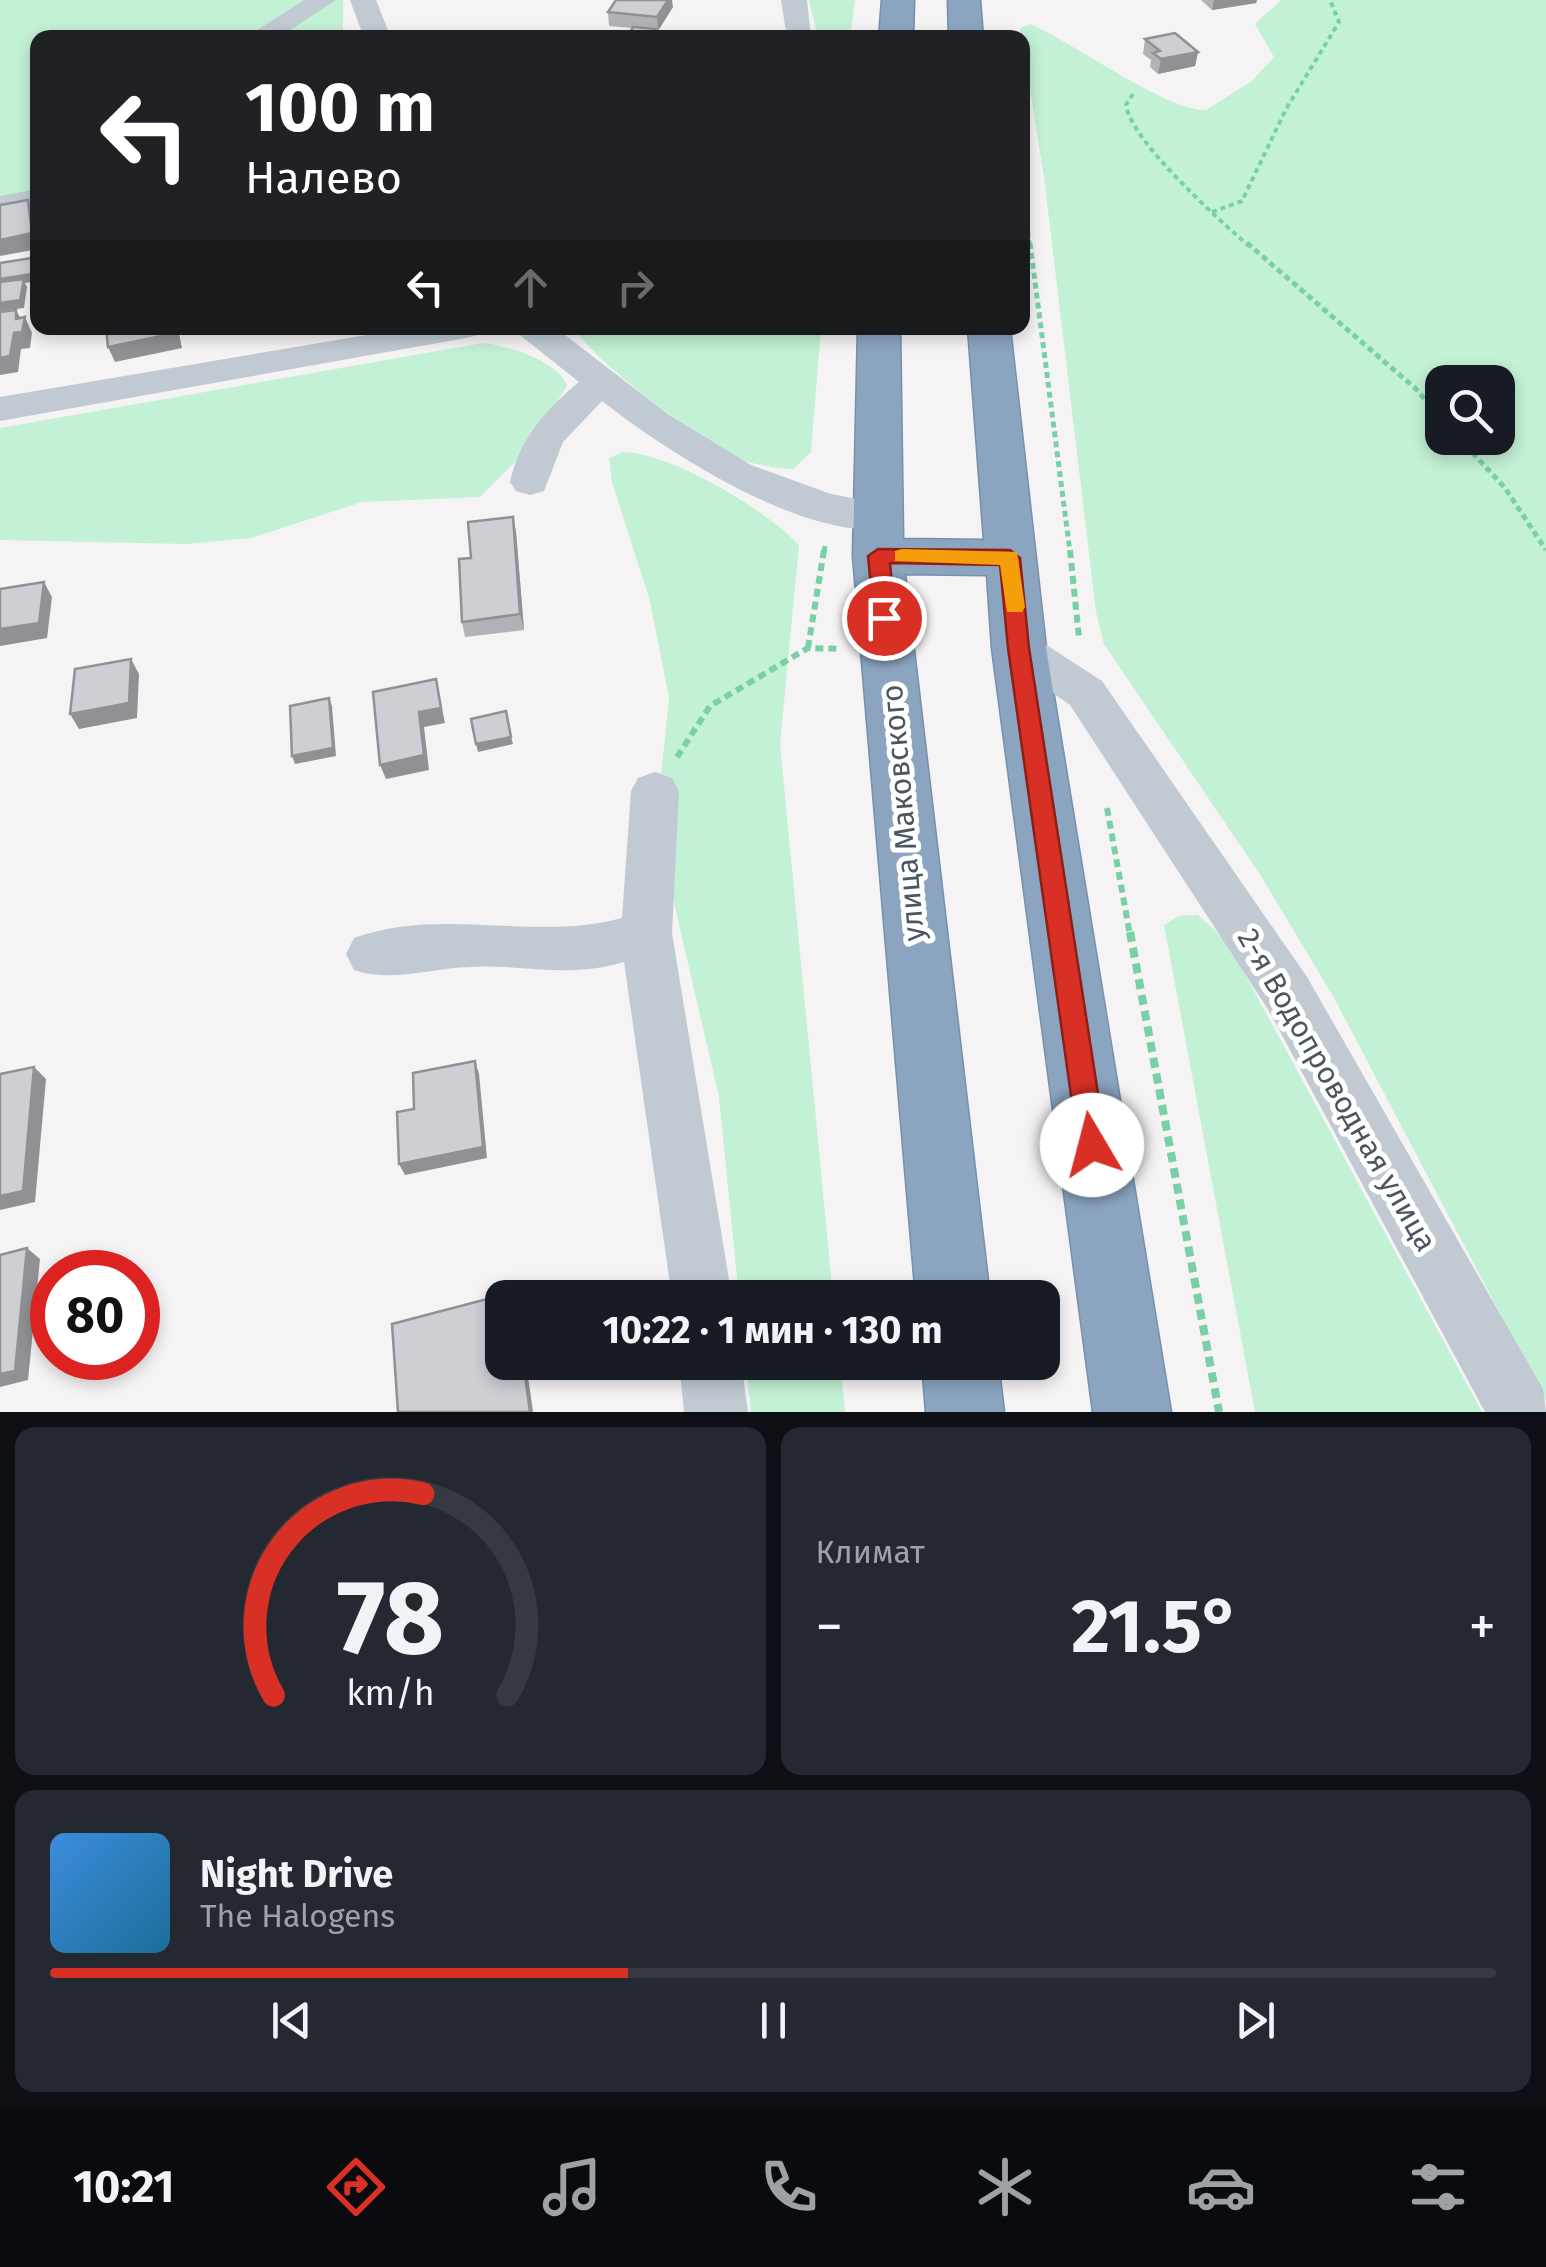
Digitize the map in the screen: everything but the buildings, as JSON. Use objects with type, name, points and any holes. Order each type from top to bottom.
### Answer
[{"type":"highway","points":[[896,30],[898,0]]},
{"type":"highway","points":[[964,0],[966,30]]},
{"type":"highway","name":"улица Маковского","points":[[879,335],[879,536],[951,1280]]},
{"type":"highway","points":[[990,335],[1018,648],[1132,1412]]},
{"type":"highway","points":[[879,536],[1010,558]]},
{"type":"highway","points":[[962,1380],[965,1412]]},
{"type":"street","points":[[272,30],[323,0]]},
{"type":"street","points":[[362,0],[375,30]]},
{"type":"street","points":[[794,0],[799,30]]},
{"type":"street","points":[[0,410],[426,335]]},
{"type":"street","points":[[544,335],[664,434],[779,494],[830,511],[879,536]]},
{"type":"street","points":[[530,482],[532,459],[557,424],[576,402],[602,382]]},
{"type":"street","name":"2-я Водопроводная улица","points":[[1018,648],[1086,693],[1288,994],[1520,1412]]},
{"type":"street","points":[[654,790],[646,933],[699,1280]]},
{"type":"street","points":[[372,954],[471,944],[588,950],[646,933]]},
{"type":"street","points":[[712,1380],[716,1412]]},
{"type":"path","points":[[1212,212],[1242,201],[1264,147],[1302,76],[1340,22],[1330,0]]},
{"type":"path","points":[[1132,94],[1126,112],[1137,133],[1212,212],[1425,399]]},
{"type":"path","points":[[1474,455],[1504,488],[1546,550]]},
{"type":"path","points":[[654,790],[710,706],[808,648]]},
{"type":"green space","points":[[0,0],[343,0],[343,30],[30,30],[30,193],[0,199]]},
{"type":"green space","points":[[809,0],[855,0],[851,30],[816,30]]},
{"type":"green space","points":[[1281,0],[1546,0],[1546,1401],[1333,996],[1261,876],[1104,644],[1096,612],[1030,90],[1030,30],[1020,28],[1030,24],[1145,89],[1190,108],[1206,110],[1252,81],[1274,57],[1255,24]]},
{"type":"green space","points":[[579,335],[820,335],[811,452],[793,469],[754,464],[732,456],[647,397]]},
{"type":"green space","points":[[483,343],[543,362],[567,386],[519,458],[480,497],[362,502],[251,538],[186,544],[0,540],[0,428]]},
{"type":"green space","points":[[623,452],[643,455],[692,473],[742,500],[799,545],[780,744],[831,1280],[737,1280],[719,1097],[656,825],[669,698],[650,601],[612,482],[609,458]]},
{"type":"green space","points":[[1198,915],[1228,943],[1482,1412],[1255,1412],[1164,925],[1179,916]]},
{"type":"green space","points":[[748,1380],[842,1380],[845,1412],[751,1412]]},
{"type":"slow traffic","points":[[902,556],[1010,558],[1015,607]]},
{"type":"route","points":[[884,618],[878,556],[1010,558],[1018,648],[1092,1145]]}]
